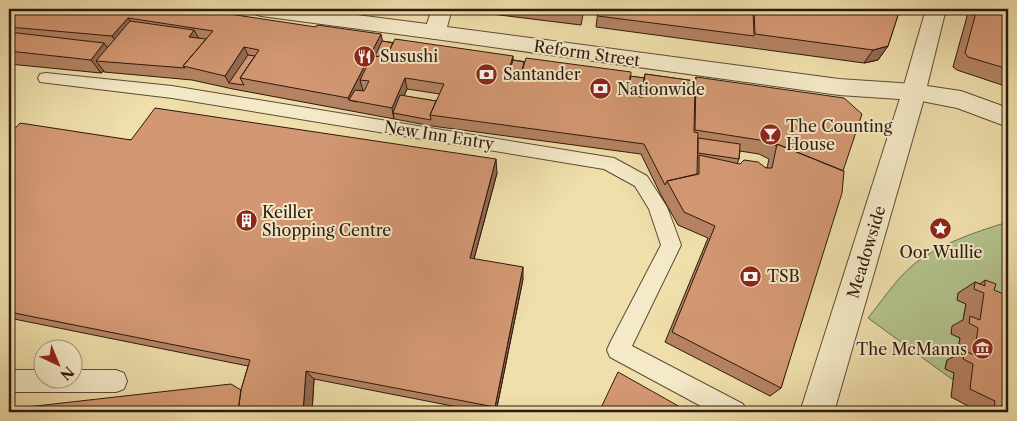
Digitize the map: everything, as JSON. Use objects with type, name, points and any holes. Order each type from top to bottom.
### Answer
[{"type":"street","name":"Reform Street","points":[[261,9],[839,87],[914,92]]},
{"type":"street","points":[[435,32],[442,9]]},
{"type":"street","name":"Meadowside","points":[[817,412],[914,92],[936,9]]},
{"type":"street","points":[[914,92],[961,100],[1008,118]]},
{"type":"lane","name":"New Inn Entry","points":[[46,78],[172,92],[608,163],[641,181],[658,207],[670,245],[618,350]]},
{"type":"lane","points":[[618,350],[735,412]]},
{"type":"lane","points":[[9,381],[116,381]]},
{"type":"green space","points":[[1008,222],[1008,315],[957,300],[966,304],[961,331],[951,333],[960,338],[955,364],[947,360],[945,368],[954,373],[953,380],[868,318],[900,278],[922,258],[964,237]]},
{"type":"building","points":[[9,9],[196,9],[316,27],[317,25],[381,34],[348,98],[240,78],[259,50],[244,47],[225,76],[183,66],[213,31],[128,18],[112,36],[9,27]]},
{"type":"building","points":[[542,9],[583,9],[582,14]]},
{"type":"building","points":[[599,9],[753,9],[754,36],[598,16]]},
{"type":"building","points":[[754,9],[900,9],[888,46],[873,50],[755,34]]},
{"type":"building","points":[[977,9],[1008,9],[1008,69],[968,57],[965,53]]},
{"type":"building","points":[[130,21],[194,30],[189,37],[206,39],[183,66],[185,68],[96,61]]},
{"type":"building","points":[[9,32],[104,43],[91,60],[9,51]]},
{"type":"building","points":[[395,39],[513,56],[507,76],[520,78],[526,58],[631,72],[629,95],[643,97],[645,74],[695,81],[694,132],[698,133],[697,174],[667,181],[665,185],[644,144],[430,115],[444,84],[405,78],[392,108],[349,100],[355,90],[364,91],[369,81],[360,80],[372,56],[386,57]]},
{"type":"building","points":[[382,41],[393,43],[386,57],[375,56]]},
{"type":"building","points":[[248,55],[255,56],[240,78],[244,85],[229,83]]},
{"type":"building","points":[[513,60],[524,62],[520,78],[508,76]]},
{"type":"building","points":[[630,76],[644,78],[642,97],[629,95]]},
{"type":"building","name":"The Counting House","points":[[696,77],[844,98],[862,114],[843,171],[777,144],[777,146],[766,141],[695,130]]},
{"type":"building","points":[[400,95],[436,101],[430,115],[431,120],[393,113]]},
{"type":"building","name":"Keiller Shopping Centre","points":[[155,108],[496,159],[470,258],[523,267],[495,407],[306,371],[303,412],[238,412],[241,390],[250,360],[9,312],[9,135],[20,123],[131,140]]},
{"type":"building","points":[[698,138],[740,144],[739,159],[698,153]]},
{"type":"building","name":"TSB","points":[[777,144],[844,171],[842,193],[781,388],[672,332],[715,226],[684,212],[667,181],[699,174],[699,155],[740,164],[744,160],[758,162],[766,168],[772,168]]},
{"type":"building","points":[[985,280],[996,284],[994,290],[1008,296],[1008,412],[994,410],[995,401],[970,389],[973,364],[963,359],[965,351],[974,355],[978,328],[969,323],[970,316],[980,320],[984,293],[974,289],[975,282],[985,286]]},
{"type":"building","points":[[618,372],[689,412],[599,412]]},
{"type":"building","points":[[231,384],[241,390],[238,412],[9,412],[9,409]]},
{"type":"place","name":"Susushi","points":[[364,56]]},
{"type":"place","name":"Santander","points":[[487,74]]},
{"type":"place","name":"Nationwide","points":[[601,89]]},
{"type":"place","name":"The Counting House","points":[[770,135]]},
{"type":"place","name":"Keiller Shopping Centre","points":[[246,221]]},
{"type":"place","name":"Oor Wullie","points":[[941,228]]},
{"type":"place","name":"TSB","points":[[751,276]]},
{"type":"place","name":"The McManus","points":[[983,349]]}]
